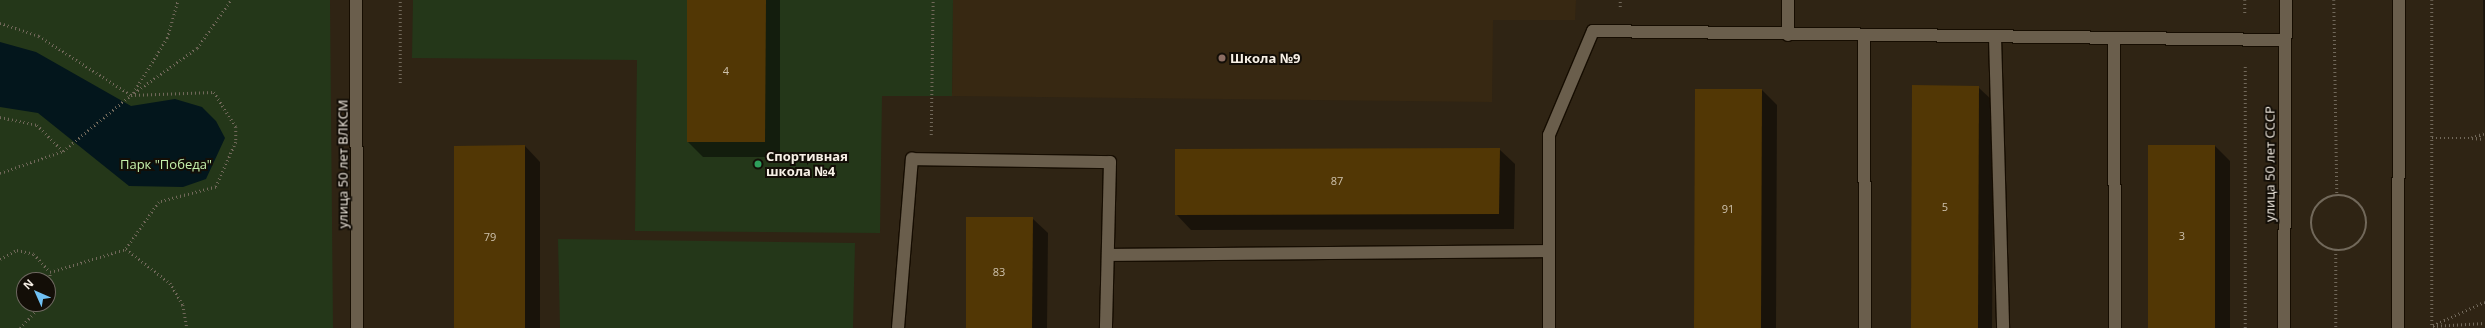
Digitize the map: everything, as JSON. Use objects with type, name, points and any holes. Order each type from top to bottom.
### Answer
[{"type":"street","name":"улица 50 лет ВЛКСМ","points":[[356,0],[357,328]]},
{"type":"street","points":[[1788,0],[1788,35]]},
{"type":"street","name":"улица 50 лет СССР","points":[[2284,328],[2286,0]]},
{"type":"street","points":[[2398,328],[2399,0]]},
{"type":"street","points":[[1549,328],[1549,134],[1593,31],[1788,35],[2285,40]]},
{"type":"street","points":[[1864,35],[1865,328]]},
{"type":"street","points":[[1995,37],[2003,328]]},
{"type":"street","points":[[2114,38],[2115,328]]},
{"type":"street","points":[[898,328],[912,159],[1110,162],[1106,328]]},
{"type":"street","points":[[1108,255],[1549,251]]},
{"type":"path","points":[[131,95],[167,38],[178,0]]},
{"type":"path","points":[[0,173],[63,151],[131,95],[197,48],[230,0]]},
{"type":"path","points":[[400,0],[400,83]]},
{"type":"path","points":[[931,160],[933,0]]},
{"type":"path","points":[[2245,0],[2245,328]]},
{"type":"path","points":[[2334,0],[2337,195]]},
{"type":"path","points":[[2432,0],[2432,328]]},
{"type":"path","points":[[0,23],[39,36],[131,95],[214,92],[236,127],[236,142],[216,186],[159,202],[126,249],[50,272],[34,254],[17,250],[0,259]]},
{"type":"path","points":[[0,117],[37,125],[63,151]]},
{"type":"path","points":[[2472,138],[2484,134]]},
{"type":"path","points":[[2432,138],[2484,139]]},
{"type":"path","points":[[2337,195],[2357,201],[2367,220],[2361,240],[2353,248],[2336,250],[2322,244],[2311,226],[2317,205],[2337,195]]},
{"type":"path","points":[[126,249],[170,282],[183,305],[187,328]]},
{"type":"path","points":[[2336,250],[2336,328]]},
{"type":"path","points":[[2485,302],[2433,326],[2485,323]]},
{"type":"path","points":[[20,328],[35,312]]},
{"type":"shaded area","name":"Школа №9","points":[[953,0],[1576,0],[1575,20],[1493,20],[1492,102],[952,96]]},
{"type":"shaded area","points":[[0,42],[36,52],[131,106],[175,99],[202,107],[216,121],[225,138],[206,179],[183,187],[129,186],[38,113],[0,107]]},
{"type":"green space","name":"Парк \"Победа\"","points":[[0,0],[330,0],[333,328],[0,328]]},
{"type":"green space","name":"Спортивная школа №4","points":[[413,0],[953,0],[952,96],[882,96],[880,233],[635,231],[637,60],[412,58]]},
{"type":"green space","points":[[558,239],[855,243],[853,328],[560,328]]},
{"type":"building","points":[[687,0],[766,0],[765,142],[687,142]]},
{"type":"building","points":[[1912,85],[1979,86],[1978,328],[1911,328]]},
{"type":"building","points":[[1695,89],[1762,89],[1761,328],[1694,328]]},
{"type":"building","points":[[525,145],[525,328],[454,328],[454,146]]},
{"type":"building","points":[[2148,145],[2215,145],[2215,328],[2148,328]]},
{"type":"building","points":[[1500,148],[1499,214],[1175,215],[1175,149]]},
{"type":"building","points":[[966,217],[1033,217],[1032,328],[966,328]]},
{"type":"place","name":"Школа №9","points":[[1222,58]]},
{"type":"place","name":"Спортивная школа №4","points":[[758,164]]}]
